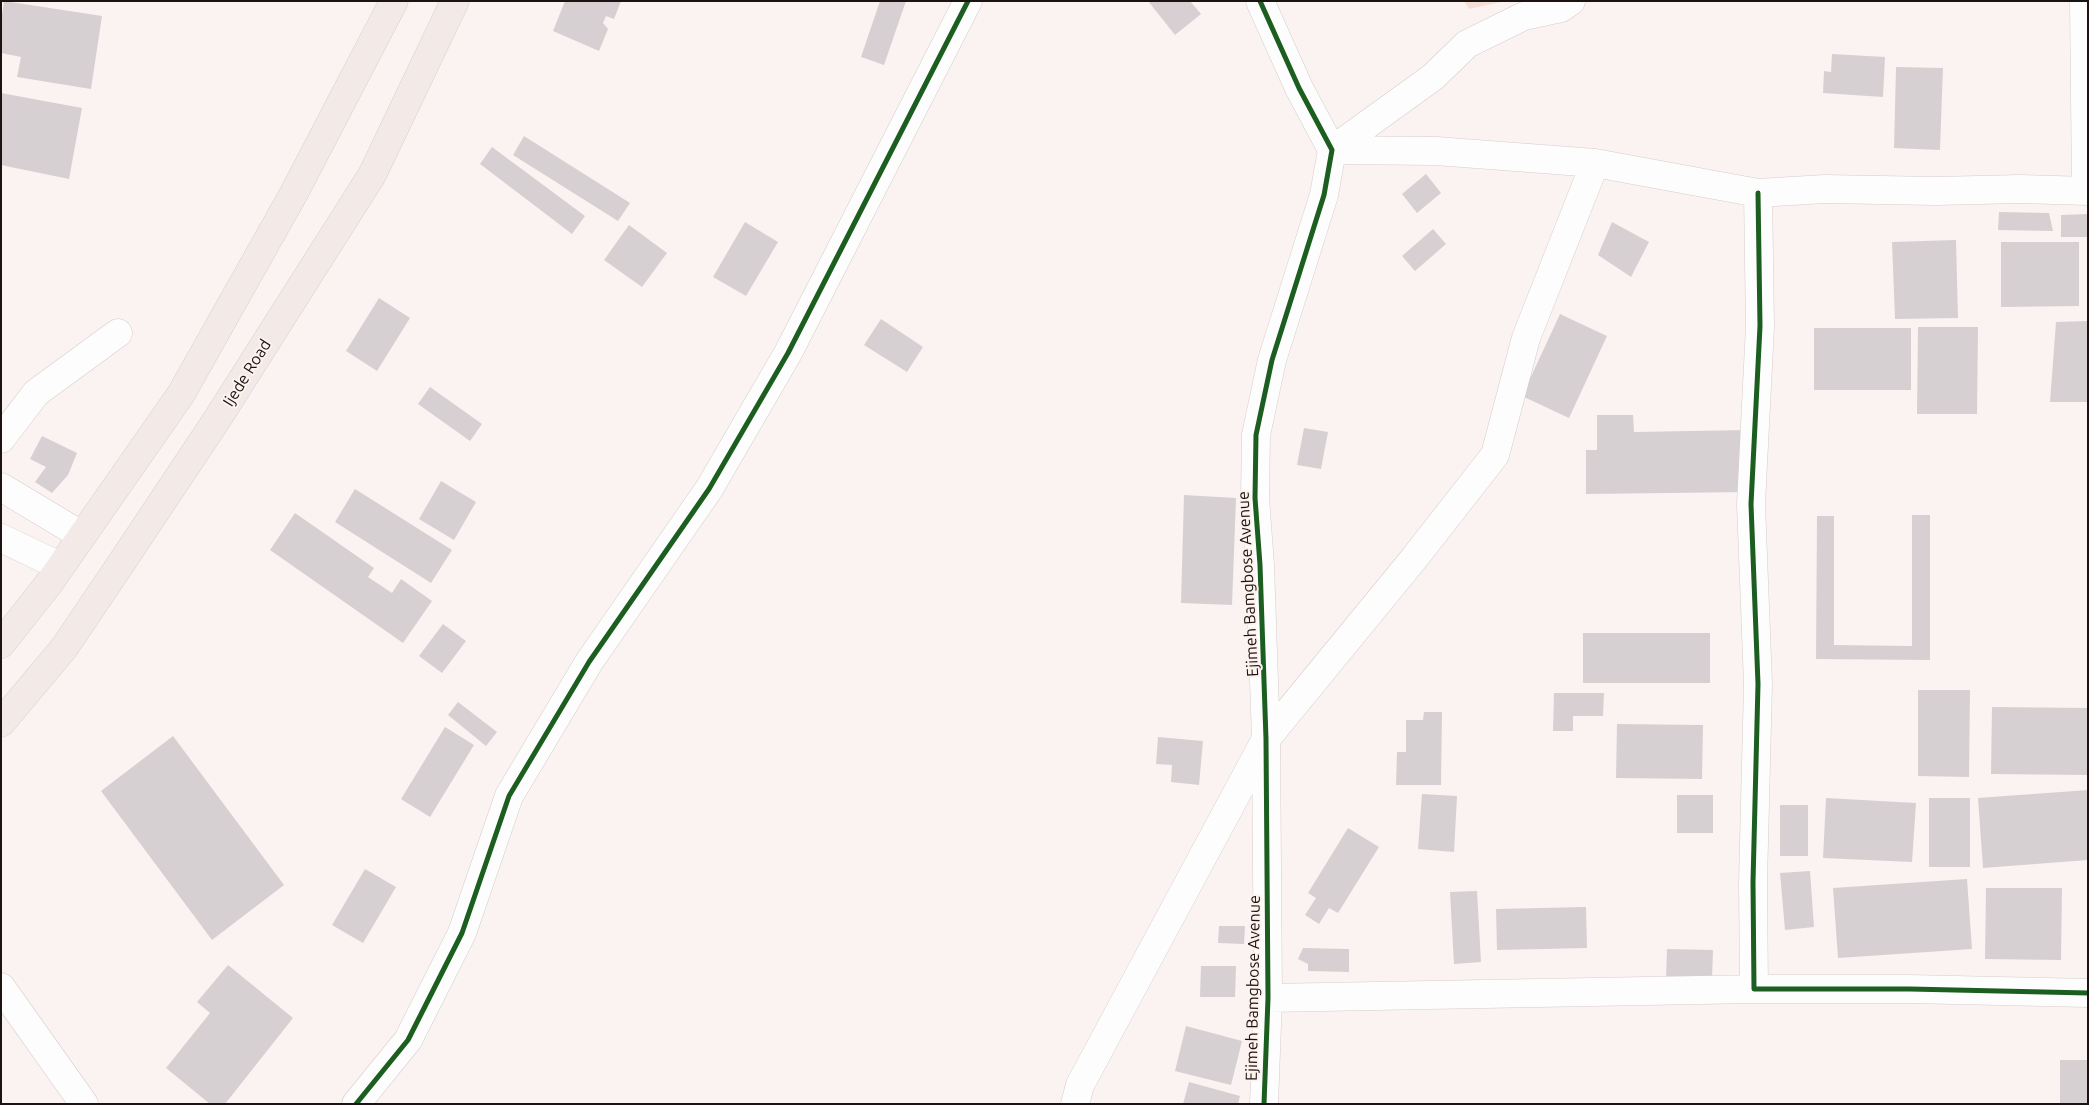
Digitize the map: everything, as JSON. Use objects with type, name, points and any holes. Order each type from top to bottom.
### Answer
[{"type":"main road","points":[[1,644],[60,566],[181,394],[294,193],[394,1]]},
{"type":"main road","name":"Ijede Road","points":[[1,723],[64,648],[216,422],[372,175],[455,1]]},
{"type":"street","points":[[356,1104],[408,1040],[462,934],[508,796],[589,662],[709,489],[788,353],[968,1]]},
{"type":"street","points":[[1260,1],[1299,88],[1332,150]]},
{"type":"street","points":[[1332,150],[1433,78],[1467,44],[1524,16],[1561,8],[1571,1]]},
{"type":"street","points":[[1332,150],[1436,151],[1595,163],[1758,193],[1825,189],[2087,191],[2084,1]]},
{"type":"street","name":"Ejimeh Bamgbose Avenue","points":[[1264,1104],[1268,998],[1266,739],[1261,575],[1255,498],[1256,435],[1272,360],[1324,195],[1332,150]]},
{"type":"street","points":[[1075,1104],[1080,1085],[1266,739],[1416,556],[1495,455],[1526,338],[1595,163]]},
{"type":"street","points":[[1754,989],[1753,882],[1758,684],[1751,504],[1760,326],[1758,193]]},
{"type":"street","points":[[1,439],[36,393],[118,334]]},
{"type":"street","points":[[1,487],[81,535]]},
{"type":"street","points":[[1,538],[60,566]]},
{"type":"street","points":[[1,987],[84,1104]]},
{"type":"street","points":[[1268,998],[1754,989],[1910,989],[2088,993]]},
{"type":"shaded area","points":[[1464,1],[1505,1],[1469,9]]},
{"type":"building","points":[[4,1],[102,16],[91,89],[17,77],[21,57],[1,53],[1,21]]},
{"type":"building","points":[[565,1],[621,1],[614,19],[606,16],[603,23],[608,29],[599,51],[553,31]]},
{"type":"building","points":[[880,1],[906,1],[884,65],[861,57]]},
{"type":"building","points":[[1148,1],[1190,1],[1201,14],[1175,35]]},
{"type":"building","points":[[1832,54],[1885,57],[1883,97],[1823,93],[1824,71],[1831,72]]},
{"type":"building","points":[[1896,67],[1943,68],[1940,150],[1894,148]]},
{"type":"building","points":[[1,93],[82,108],[69,179],[1,165]]},
{"type":"building","points":[[524,136],[630,203],[618,221],[513,155]]},
{"type":"building","points":[[492,147],[585,216],[572,234],[480,164]]},
{"type":"building","points":[[1426,174],[1441,193],[1417,213],[1402,194]]},
{"type":"building","points":[[1999,212],[2049,213],[2053,231],[1998,230]]},
{"type":"building","points":[[2088,214],[2088,237],[2061,237],[2061,215]]},
{"type":"building","points":[[745,222],[778,242],[746,296],[713,277]]},
{"type":"building","points":[[1612,222],[1649,242],[1631,277],[1598,255]]},
{"type":"building","points":[[629,225],[667,253],[642,287],[604,260]]},
{"type":"building","points":[[1433,229],[1446,244],[1415,271],[1402,256]]},
{"type":"building","points":[[1956,240],[1958,318],[1895,319],[1892,242]]},
{"type":"building","points":[[2001,242],[2079,242],[2079,306],[2001,307]]},
{"type":"building","points":[[379,298],[410,318],[377,371],[346,351]]},
{"type":"building","points":[[1560,314],[1607,336],[1569,418],[1522,396]]},
{"type":"building","points":[[881,319],[923,347],[907,372],[864,345]]},
{"type":"building","points":[[2088,321],[2088,402],[2050,402],[2056,322]]},
{"type":"building","points":[[1918,327],[1978,327],[1977,414],[1917,414]]},
{"type":"building","points":[[1814,328],[1911,328],[1911,390],[1814,390]]},
{"type":"building","points":[[430,387],[482,424],[470,441],[418,404]]},
{"type":"building","points":[[1597,415],[1633,415],[1634,432],[1748,430],[1749,492],[1586,494],[1586,450],[1597,450]]},
{"type":"building","points":[[1304,428],[1328,432],[1321,469],[1297,465]]},
{"type":"building","points":[[42,436],[77,453],[68,475],[52,493],[35,482],[46,467],[30,459]]},
{"type":"building","points":[[441,481],[476,502],[454,540],[419,519]]},
{"type":"building","points":[[355,489],[452,550],[431,583],[335,522]]},
{"type":"building","points":[[1184,495],[1236,498],[1232,605],[1181,603]]},
{"type":"building","points":[[295,513],[374,568],[368,577],[392,593],[401,579],[432,601],[403,643],[270,550]]},
{"type":"building","points":[[1912,515],[1930,515],[1930,660],[1816,659],[1817,516],[1834,516],[1834,645],[1912,646]]},
{"type":"building","points":[[443,624],[466,641],[442,673],[419,656]]},
{"type":"building","points":[[1583,633],[1710,633],[1710,683],[1583,683]]},
{"type":"building","points":[[1918,690],[1970,690],[1969,777],[1918,776]]},
{"type":"building","points":[[1554,693],[1604,693],[1603,716],[1573,716],[1573,731],[1553,731]]},
{"type":"building","points":[[458,702],[497,732],[486,746],[448,715]]},
{"type":"building","points":[[1992,707],[2088,708],[2088,775],[1991,774]]},
{"type":"building","points":[[1424,712],[1442,712],[1441,785],[1396,785],[1397,752],[1406,752],[1406,720],[1423,720]]},
{"type":"building","points":[[1617,724],[1703,725],[1702,779],[1616,778]]},
{"type":"building","points":[[445,727],[474,745],[430,817],[401,799]]},
{"type":"building","points":[[173,736],[284,885],[212,940],[101,791]]},
{"type":"building","points":[[1158,737],[1203,741],[1199,785],[1171,782],[1172,765],[1156,764]]},
{"type":"building","points":[[2088,790],[2088,860],[1983,868],[1978,798]]},
{"type":"building","points":[[1422,794],[1457,796],[1454,852],[1418,849]]},
{"type":"building","points":[[1677,795],[1713,795],[1713,833],[1677,833]]},
{"type":"building","points":[[1826,798],[1916,803],[1912,862],[1823,858]]},
{"type":"building","points":[[1929,798],[1970,798],[1970,867],[1929,867]]},
{"type":"building","points":[[1780,805],[1808,805],[1808,856],[1780,856]]},
{"type":"building","points":[[1348,828],[1379,847],[1338,913],[1329,908],[1319,924],[1305,915],[1316,898],[1308,893]]},
{"type":"building","points":[[365,869],[396,887],[363,943],[332,925]]},
{"type":"building","points":[[1810,871],[1814,927],[1785,930],[1780,873]]},
{"type":"building","points":[[1967,879],[1972,949],[1838,958],[1833,888]]},
{"type":"building","points":[[1986,888],[2062,888],[2061,960],[1985,959]]},
{"type":"building","points":[[1477,891],[1481,962],[1454,964],[1450,892]]},
{"type":"building","points":[[1586,907],[1587,948],[1497,950],[1496,909]]},
{"type":"building","points":[[1219,926],[1245,926],[1244,944],[1218,943]]},
{"type":"building","points":[[1303,948],[1349,949],[1349,972],[1308,971],[1308,964],[1298,959]]},
{"type":"building","points":[[1667,949],[1713,950],[1712,979],[1666,977]]},
{"type":"building","points":[[228,965],[293,1018],[225,1104],[210,1104],[166,1068],[210,1013],[197,1002]]},
{"type":"building","points":[[1201,966],[1236,966],[1235,997],[1200,997]]},
{"type":"building","points":[[1186,1026],[1242,1041],[1231,1085],[1175,1071]]},
{"type":"building","points":[[2060,1060],[2088,1060],[2088,1104],[2060,1104]]},
{"type":"building","points":[[1189,1082],[1240,1096],[1238,1104],[1183,1104]]},
{"type":"cycle path","points":[[356,1104],[408,1040],[462,933],[509,796],[589,662],[709,489],[788,353],[968,1]]},
{"type":"cycle path","points":[[1260,1],[1299,88],[1332,150],[1324,195],[1272,360],[1256,435],[1255,498],[1260,565],[1266,739],[1268,998],[1264,1104]]},
{"type":"cycle path","points":[[1758,193],[1760,326],[1751,504],[1758,684],[1753,882],[1754,989],[1910,989],[2088,993]]}]
